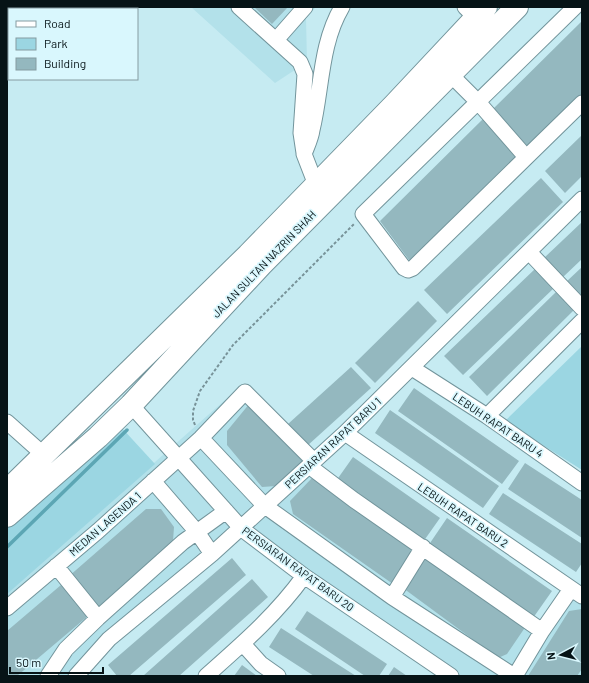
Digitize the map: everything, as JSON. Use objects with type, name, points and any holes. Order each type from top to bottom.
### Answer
[{"type":"highway","name":"JALAN SULTAN NAZRIN SHAH","points":[[7,516],[98,438],[131,405],[261,265],[517,7]]},
{"type":"highway","name":"JALAN SULTAN NAZRIN SHAH","points":[[7,491],[248,255],[316,185],[476,11]]},
{"type":"highway","points":[[78,422],[104,409],[131,405],[129,396],[133,383],[149,352]]},
{"type":"street","points":[[239,7],[300,62],[305,74],[301,133],[304,154],[316,185]]},
{"type":"street","points":[[276,40],[306,7]]},
{"type":"street","points":[[304,154],[312,131],[323,60],[333,23],[342,7]]},
{"type":"street","points":[[575,7],[363,214],[404,268],[408,270],[413,268],[582,103]]},
{"type":"street","points":[[450,74],[478,102],[526,157]]},
{"type":"street","name":"PERSIARAN RAPAT BARU 1","points":[[76,676],[109,639],[212,554],[345,433],[582,200]]},
{"type":"street","points":[[528,252],[582,308]]},
{"type":"street","points":[[487,416],[582,321]]},
{"type":"street","name":"LEBUH RAPAT BARU 4","points":[[412,368],[487,416],[582,483]]},
{"type":"street","name":"MEDAN LAGENDA 1","points":[[7,608],[179,458],[201,438],[245,392],[312,463]]},
{"type":"street","name":"PERSIARAN RAPAT BARU 20","points":[[131,405],[240,527],[304,576],[451,676]]},
{"type":"street","points":[[7,423],[44,455]]},
{"type":"street","name":"LEBUH RAPAT BARU 2","points":[[345,433],[577,592]]},
{"type":"street","points":[[201,438],[265,506],[392,597],[514,676],[542,630],[577,592]]},
{"type":"street","points":[[312,463],[354,500],[542,630]]},
{"type":"street","points":[[153,481],[197,532],[212,554]]},
{"type":"street","points":[[48,676],[66,649],[98,618],[183,542],[226,511]]},
{"type":"street","points":[[392,597],[423,547]]},
{"type":"street","points":[[56,566],[98,618]]},
{"type":"street","points":[[206,676],[243,644],[288,598],[304,576]]},
{"type":"street","points":[[243,644],[261,664],[278,676]]},
{"type":"path","points":[[201,438],[193,420],[193,411],[200,391],[233,345],[363,214]]},
{"type":"shaded area","points":[[191,7],[316,7],[306,18],[307,62],[275,83]]},
{"type":"shaded area","points":[[242,385],[320,472],[542,630],[573,592],[582,598],[582,676],[450,676],[243,527],[77,676],[7,676],[7,593]]},
{"type":"green space","points":[[582,346],[582,470],[505,421]]},
{"type":"green space","points":[[121,427],[155,464],[7,594],[7,522]]},
{"type":"building","points":[[254,7],[288,7],[272,24]]},
{"type":"building","points":[[582,21],[582,98],[533,145],[524,146],[493,109]]},
{"type":"building","points":[[485,117],[521,157],[417,259],[409,260],[380,221]]},
{"type":"building","points":[[582,135],[582,176],[565,193],[545,171]]},
{"type":"building","points":[[541,178],[563,202],[447,314],[424,290]]},
{"type":"building","points":[[582,222],[582,259],[562,278],[544,258]]},
{"type":"building","points":[[582,267],[582,299],[566,282]]},
{"type":"building","points":[[536,268],[554,288],[463,375],[444,356]]},
{"type":"building","points":[[556,292],[574,310],[487,396],[469,377]]},
{"type":"building","points":[[418,301],[437,321],[375,383],[355,363]]},
{"type":"building","points":[[351,367],[371,388],[307,446],[288,424]]},
{"type":"building","points":[[414,388],[519,461],[502,484],[398,411]]},
{"type":"building","points":[[250,403],[304,460],[276,486],[262,487],[227,445],[227,431]]},
{"type":"building","points":[[390,410],[499,486],[483,508],[375,433]]},
{"type":"building","points":[[353,457],[440,518],[423,542],[336,481]]},
{"type":"building","points":[[525,463],[582,500],[582,538],[508,489]]},
{"type":"building","points":[[312,478],[415,548],[393,584],[293,514],[290,501]]},
{"type":"building","points":[[503,493],[582,544],[582,563],[576,572],[489,514]]},
{"type":"building","points":[[146,509],[161,509],[174,527],[173,541],[95,610],[68,577]]},
{"type":"building","points":[[447,518],[552,591],[533,618],[428,546]]},
{"type":"building","points":[[426,554],[526,626],[507,654],[498,658],[403,588]]},
{"type":"building","points":[[232,558],[246,575],[129,676],[117,676],[108,665]]},
{"type":"building","points":[[252,579],[268,597],[179,676],[143,676]]},
{"type":"building","points":[[61,585],[88,616],[17,676],[7,676],[7,631]]},
{"type":"building","points":[[582,609],[582,669],[577,676],[528,676],[569,611]]},
{"type":"building","points":[[307,611],[387,664],[379,676],[365,676],[295,629]]},
{"type":"building","points":[[281,628],[356,676],[314,676],[269,647]]},
{"type":"building","points":[[242,665],[257,676],[234,676]]},
{"type":"building","points":[[394,667],[407,676],[388,676]]},
{"type":"waterway","points":[[7,547],[127,430]]}]
